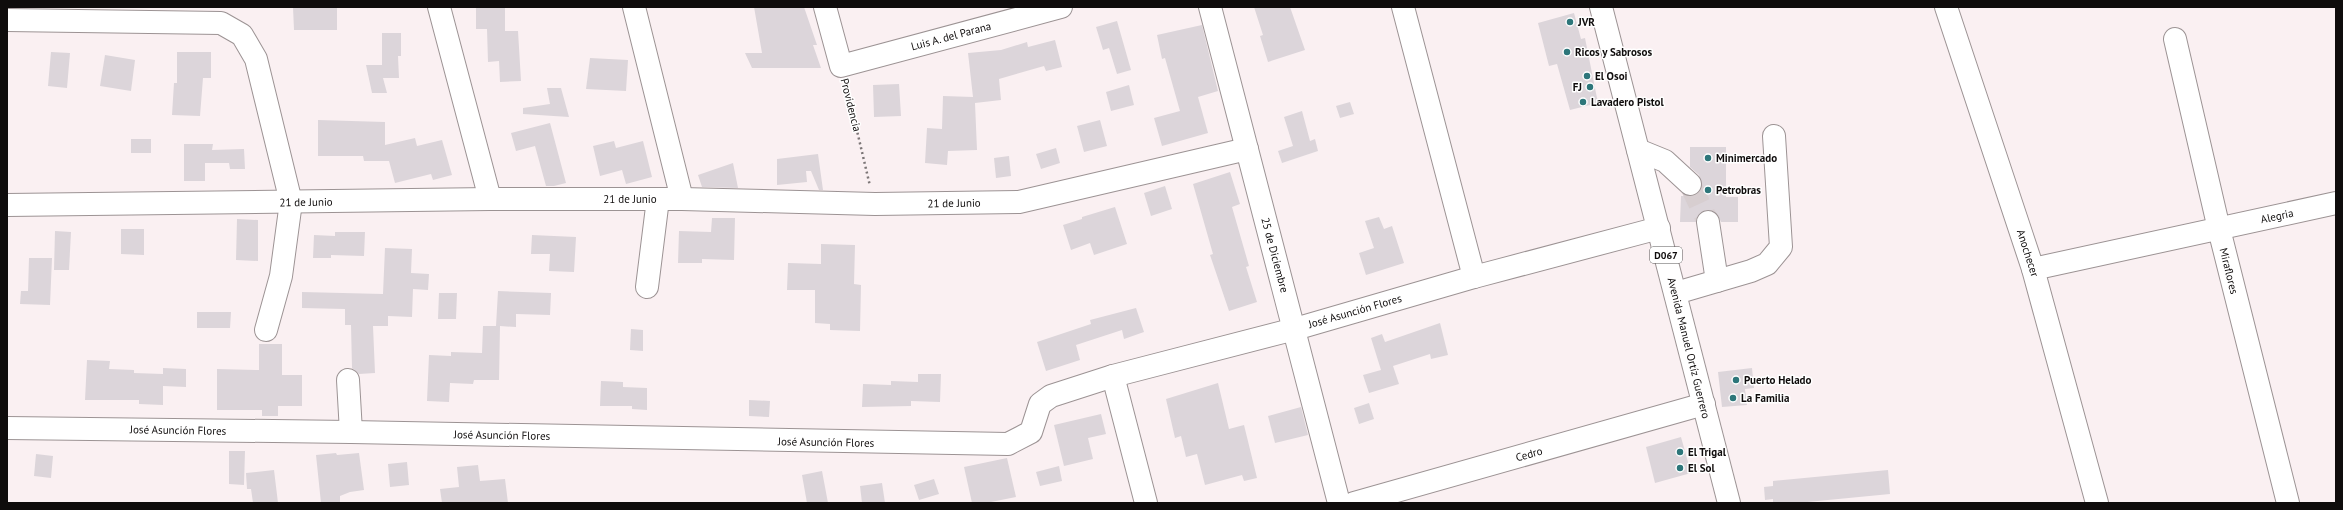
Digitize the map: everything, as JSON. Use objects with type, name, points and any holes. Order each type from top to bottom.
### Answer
[{"type":"street","points":[[439,7],[490,199]]},
{"type":"street","points":[[634,7],[682,199]]},
{"type":"street","name":"Providencia","points":[[826,7],[841,66]]},
{"type":"street","name":"Luis A. del Parana","points":[[841,66],[1061,7]]},
{"type":"street","name":"25 de Diciembre","points":[[1210,7],[1295,329],[1339,503]]},
{"type":"street","points":[[1403,7],[1474,277]]},
{"type":"street","name":"Avenida Manuel Ortíz Guerrero","points":[[1601,7],[1729,503]]},
{"type":"street","name":"Anochecer","points":[[1946,7],[2033,269],[2097,503]]},
{"type":"street","points":[[7,20],[221,23],[242,35],[256,59],[292,202],[281,276],[266,330]]},
{"type":"street","name":"Miraflores","points":[[2174,39],[2219,229],[2288,503]]},
{"type":"street","points":[[1676,293],[1751,271],[1767,264],[1781,247],[1774,136]]},
{"type":"street","name":"21 de Junio","points":[[7,205],[490,199],[682,199],[875,204],[1019,202],[1247,148]]},
{"type":"street","points":[[1638,150],[1665,161],[1690,184]]},
{"type":"street","points":[[647,287],[658,199]]},
{"type":"street","name":"Alegria","points":[[2033,269],[2336,203]]},
{"type":"street","points":[[1708,222],[1717,281]]},
{"type":"street","name":"José Asunción Flores","points":[[7,428],[351,432],[997,445],[1010,444],[1029,433],[1040,404],[1051,396],[1113,376],[1295,329],[1474,277],[1659,228]]},
{"type":"street","points":[[1113,376],[1146,503]]},
{"type":"street","points":[[348,380],[351,432]]},
{"type":"street","name":"Cedro","points":[[1354,503],[1704,404]]},
{"type":"path","name":"Providencia","points":[[841,66],[875,204]]},
{"type":"building","points":[[293,7],[337,7],[337,30],[294,30]]},
{"type":"building","points":[[476,7],[505,7],[505,31],[518,31],[521,81],[500,82],[499,61],[488,62],[487,29],[476,29]]},
{"type":"building","points":[[754,7],[804,7],[817,45],[813,45],[821,68],[752,68],[745,53],[762,53]]},
{"type":"building","points":[[1254,7],[1290,7],[1305,50],[1268,62],[1260,36],[1263,35]]},
{"type":"building","points":[[1574,13],[1581,39],[1585,38],[1598,103],[1570,110],[1557,64],[1549,66],[1538,23]]},
{"type":"building","points":[[1117,21],[1131,70],[1117,74],[1109,48],[1103,50],[1096,27]]},
{"type":"building","points":[[1202,25],[1218,91],[1198,97],[1208,133],[1162,146],[1154,118],[1180,111],[1165,58],[1162,59],[1157,35]]},
{"type":"building","points":[[382,33],[401,33],[401,56],[398,56],[399,78],[383,78],[387,93],[372,93],[366,65],[382,65]]},
{"type":"building","points":[[1055,40],[1062,67],[1046,71],[1044,66],[999,79],[1001,100],[975,103],[977,150],[948,151],[947,165],[925,163],[927,128],[942,129],[943,96],[973,97],[968,53],[1001,50],[1027,42],[1028,47]]},
{"type":"building","points":[[51,52],[70,53],[67,88],[48,86]]},
{"type":"building","points":[[177,52],[211,52],[211,78],[203,78],[200,116],[172,115],[174,83],[177,83]]},
{"type":"building","points":[[105,55],[135,60],[131,91],[100,86]]},
{"type":"building","points":[[590,58],[628,60],[626,91],[586,89]]},
{"type":"building","points":[[899,84],[901,116],[874,117],[873,85]]},
{"type":"building","points":[[1129,85],[1134,105],[1111,111],[1106,92]]},
{"type":"building","points":[[547,88],[561,88],[569,117],[523,114],[523,108],[550,104]]},
{"type":"building","points":[[1350,102],[1354,114],[1340,118],[1336,106]]},
{"type":"building","points":[[1302,111],[1310,141],[1315,139],[1318,151],[1282,163],[1278,151],[1293,146],[1284,117]]},
{"type":"building","points":[[318,120],[385,122],[385,145],[415,138],[417,146],[442,140],[452,175],[433,180],[431,174],[395,183],[389,161],[364,161],[363,156],[318,156]]},
{"type":"building","points":[[1100,120],[1107,146],[1084,152],[1077,126]]},
{"type":"building","points":[[550,123],[566,183],[546,186],[535,146],[516,151],[511,133]]},
{"type":"building","points":[[131,139],[151,139],[151,153],[131,153]]},
{"type":"building","points":[[614,141],[616,148],[643,141],[652,177],[626,184],[622,170],[600,176],[593,146]]},
{"type":"building","points":[[184,144],[213,144],[212,150],[244,149],[245,169],[230,169],[229,163],[205,163],[205,181],[184,181]]},
{"type":"building","name":"Petrobras","points":[[1690,147],[1726,147],[1726,197],[1738,197],[1738,222],[1721,222],[1717,214],[1707,210],[1700,213],[1696,222],[1680,222],[1681,196],[1694,196],[1699,192],[1702,186],[1699,175],[1690,167]]},
{"type":"building","points":[[1056,148],[1060,163],[1041,169],[1036,154]]},
{"type":"building","points":[[818,154],[823,190],[819,190],[811,171],[806,171],[807,182],[777,185],[777,159]]},
{"type":"building","points":[[1009,156],[1011,176],[996,178],[994,158]]},
{"type":"building","points":[[733,163],[738,188],[702,187],[698,175]]},
{"type":"building","points":[[1230,172],[1240,204],[1232,207],[1249,266],[1246,267],[1257,302],[1229,311],[1210,255],[1213,254],[1193,184]]},
{"type":"building","points":[[1165,186],[1172,209],[1151,216],[1144,193]]},
{"type":"building","points":[[1115,207],[1127,244],[1094,255],[1090,243],[1071,250],[1063,225],[1082,219],[1082,217]]},
{"type":"building","points":[[1379,217],[1384,229],[1392,226],[1404,263],[1366,275],[1359,253],[1374,248],[1365,221]]},
{"type":"building","points":[[712,218],[735,218],[734,260],[702,259],[702,263],[678,263],[679,231],[711,232]]},
{"type":"building","points":[[237,219],[258,220],[258,261],[236,260]]},
{"type":"building","points":[[121,229],[144,229],[144,255],[121,254]]},
{"type":"building","points":[[55,231],[71,232],[69,270],[54,270]]},
{"type":"building","points":[[335,232],[365,232],[364,256],[331,255],[331,258],[313,258],[314,235],[335,236]]},
{"type":"building","points":[[532,235],[576,237],[574,272],[549,271],[550,254],[531,254]]},
{"type":"building","points":[[821,244],[855,245],[854,284],[861,285],[860,331],[830,330],[830,324],[815,323],[815,290],[787,290],[788,263],[821,264]]},
{"type":"building","points":[[385,248],[412,249],[411,273],[429,274],[428,290],[413,289],[412,317],[388,316],[388,326],[373,326],[375,373],[359,374],[352,368],[351,325],[345,325],[345,309],[302,308],[302,292],[383,294]]},
{"type":"building","points":[[29,258],[52,258],[50,305],[20,304],[21,291],[28,291]]},
{"type":"building","points":[[498,291],[551,293],[550,315],[516,314],[516,327],[500,326],[499,380],[474,380],[473,384],[450,383],[449,402],[427,401],[429,355],[451,356],[451,352],[482,353],[483,326],[496,326]]},
{"type":"building","points":[[439,293],[457,293],[456,319],[438,319]]},
{"type":"building","points":[[1136,308],[1144,332],[1124,339],[1122,330],[1076,345],[1080,360],[1046,371],[1037,342],[1091,324],[1090,320]]},
{"type":"building","points":[[197,312],[231,312],[230,328],[197,328]]},
{"type":"building","points":[[1440,323],[1448,355],[1431,359],[1430,354],[1393,366],[1399,384],[1369,393],[1363,375],[1381,370],[1371,338],[1382,334],[1385,342]]},
{"type":"building","points":[[631,329],[643,330],[643,351],[630,350]]},
{"type":"building","points":[[259,344],[282,344],[282,375],[302,375],[302,406],[278,406],[278,416],[262,416],[262,410],[217,410],[217,369],[259,370]]},
{"type":"building","points":[[87,360],[110,361],[109,369],[134,370],[134,373],[163,374],[163,368],[186,369],[186,387],[163,386],[163,405],[139,404],[139,400],[85,400]]},
{"type":"building","name":"Puerto Helado","points":[[1752,368],[1754,388],[1745,389],[1747,405],[1722,407],[1718,372]]},
{"type":"building","points":[[918,374],[941,374],[940,402],[911,401],[911,406],[862,407],[863,384],[891,385],[891,381],[918,382]]},
{"type":"building","points":[[601,381],[623,382],[623,387],[647,388],[647,410],[632,409],[632,406],[600,406]]},
{"type":"building","points":[[1218,383],[1229,429],[1244,425],[1257,478],[1244,481],[1242,475],[1205,485],[1197,454],[1186,457],[1181,436],[1175,438],[1166,399]]},
{"type":"building","points":[[749,400],[770,401],[769,417],[749,416]]},
{"type":"building","points":[[1369,403],[1374,419],[1359,424],[1354,408]]},
{"type":"building","points":[[1301,407],[1308,435],[1275,443],[1268,416]]},
{"type":"building","points":[[1101,414],[1106,434],[1088,438],[1093,459],[1064,466],[1054,425]]},
{"type":"building","points":[[1681,437],[1691,473],[1655,483],[1646,447]]},
{"type":"building","points":[[229,451],[245,451],[244,485],[229,484]]},
{"type":"building","points":[[336,453],[337,455],[359,453],[364,490],[350,492],[340,496],[340,503],[321,503],[316,455]]},
{"type":"building","points":[[36,454],[53,456],[51,478],[34,476]]},
{"type":"building","points":[[1007,458],[1016,497],[986,503],[972,503],[964,467]]},
{"type":"building","points":[[407,462],[409,485],[390,487],[388,464]]},
{"type":"building","points":[[478,465],[480,481],[505,479],[508,503],[442,503],[440,489],[459,487],[457,467]]},
{"type":"building","points":[[1059,466],[1062,481],[1040,486],[1036,472]]},
{"type":"building","points":[[274,470],[278,503],[253,503],[251,489],[247,489],[246,473]]},
{"type":"building","points":[[1888,470],[1890,494],[1797,503],[1773,503],[1773,499],[1765,500],[1764,487],[1773,486],[1773,481]]},
{"type":"building","points":[[822,471],[828,503],[807,503],[802,475]]},
{"type":"building","points":[[934,479],[939,494],[919,500],[914,485]]},
{"type":"building","points":[[882,483],[885,503],[862,503],[860,486]]},
{"type":"tunnel","points":[[1690,184],[1708,222]]},
{"type":"place","name":"JVR","points":[[1570,22]]},
{"type":"place","name":"Ricos y Sabrosos","points":[[1567,52]]},
{"type":"place","name":"El Osoi","points":[[1587,76]]},
{"type":"place","name":"FJ","points":[[1590,87]]},
{"type":"place","name":"Lavadero Pistol","points":[[1583,102]]},
{"type":"place","name":"Minimercado","points":[[1708,158]]},
{"type":"place","name":"Petrobras","points":[[1708,190]]},
{"type":"place","name":"Puerto Helado","points":[[1736,380]]},
{"type":"place","name":"La Familia","points":[[1733,398]]},
{"type":"place","name":"El Trigal","points":[[1680,452]]},
{"type":"place","name":"El Sol","points":[[1680,468]]}]
